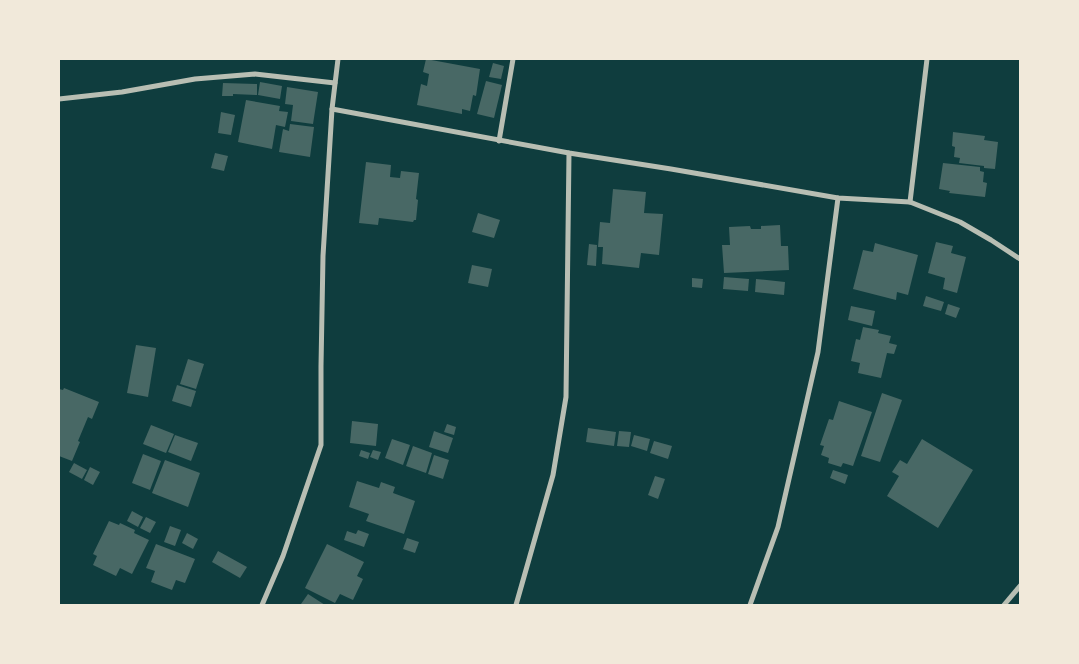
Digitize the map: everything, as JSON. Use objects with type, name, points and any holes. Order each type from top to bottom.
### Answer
[{"type":"street","points":[[262,605],[282,556],[321,445],[323,256],[332,109],[338,59]]},
{"type":"street","points":[[499,141],[513,59]]},
{"type":"street","points":[[910,202],[927,59]]},
{"type":"street","points":[[59,99],[122,92],[196,79],[255,74],[335,83]]},
{"type":"street","points":[[332,109],[499,141],[838,198],[910,202],[960,222],[1020,259]]},
{"type":"street","points":[[516,605],[553,475],[566,397],[569,153]]},
{"type":"street","points":[[750,605],[778,527],[818,352],[838,198]]},
{"type":"street","points":[[1004,605],[1020,586]]},
{"type":"building","points":[[426,59],[480,69],[476,96],[473,95],[470,111],[462,109],[462,114],[417,105],[421,84],[427,86],[429,74],[423,72]]},
{"type":"building","points":[[493,63],[504,66],[501,79],[489,77]]},
{"type":"building","points":[[486,81],[502,85],[494,118],[477,114]]},
{"type":"building","points":[[260,82],[282,86],[280,99],[258,95]]},
{"type":"building","points":[[223,83],[257,84],[257,95],[233,94],[233,96],[222,96]]},
{"type":"building","points":[[287,87],[318,92],[313,124],[291,121],[293,105],[285,104]]},
{"type":"building","points":[[246,100],[280,106],[279,111],[288,112],[285,127],[276,125],[272,149],[238,142]]},
{"type":"building","points":[[221,112],[235,115],[231,135],[218,133]]},
{"type":"building","points":[[290,124],[314,127],[310,157],[279,152],[283,129],[289,131]]},
{"type":"building","points":[[953,132],[985,136],[984,140],[998,142],[995,169],[959,163],[960,158],[954,157],[955,147],[952,146]]},
{"type":"building","points":[[215,153],[228,156],[224,171],[211,168]]},
{"type":"building","points":[[366,162],[391,165],[390,177],[400,178],[401,171],[419,173],[416,220],[413,222],[379,218],[378,225],[359,223]]},
{"type":"building","points":[[943,163],[980,167],[980,171],[984,172],[983,182],[987,183],[985,197],[949,193],[950,191],[939,189]]},
{"type":"building","points":[[613,189],[646,192],[644,213],[663,214],[659,255],[641,253],[639,268],[602,264],[603,247],[598,247],[600,222],[610,223]]},
{"type":"building","points":[[478,213],[500,220],[494,238],[472,232]]},
{"type":"building","points":[[780,225],[781,246],[788,246],[789,270],[724,273],[722,245],[730,245],[729,227],[750,226],[751,229],[761,229],[761,226]]},
{"type":"building","points":[[936,242],[953,246],[951,253],[966,257],[957,293],[943,289],[945,278],[928,273]]},
{"type":"building","points":[[875,243],[918,255],[908,295],[897,292],[896,300],[853,289],[863,250],[873,252]]},
{"type":"building","points":[[589,244],[597,245],[596,266],[587,265]]},
{"type":"building","points":[[472,265],[492,269],[488,287],[468,283]]},
{"type":"building","points":[[724,277],[749,279],[748,291],[723,289]]},
{"type":"building","points":[[692,278],[703,279],[702,288],[692,287]]},
{"type":"building","points":[[756,279],[785,282],[784,295],[755,292]]},
{"type":"building","points":[[926,296],[944,302],[941,311],[923,306]]},
{"type":"building","points":[[948,304],[960,308],[956,318],[945,314]]},
{"type":"building","points":[[851,306],[875,311],[872,326],[848,320]]},
{"type":"building","points":[[863,327],[879,330],[878,333],[891,336],[889,343],[897,345],[894,354],[887,353],[881,378],[858,373],[860,363],[851,361],[856,339],[860,340]]},
{"type":"building","points":[[136,345],[156,348],[148,397],[127,393]]},
{"type":"building","points":[[188,359],[204,364],[196,389],[180,384]]},
{"type":"building","points":[[177,385],[196,391],[191,407],[172,401]]},
{"type":"building","points":[[64,388],[99,402],[92,419],[88,417],[72,461],[59,456],[59,389],[63,390]]},
{"type":"building","points":[[882,393],[902,400],[880,462],[861,456]]},
{"type":"building","points":[[839,401],[872,412],[853,466],[843,463],[841,467],[828,463],[829,458],[821,455],[824,446],[820,445],[829,419],[833,420]]},
{"type":"building","points":[[352,421],[378,424],[376,446],[350,443]]},
{"type":"building","points":[[447,424],[456,427],[454,435],[444,432]]},
{"type":"building","points":[[151,425],[174,434],[166,453],[143,444]]},
{"type":"building","points":[[588,428],[616,432],[614,446],[586,442]]},
{"type":"building","points":[[434,431],[453,438],[448,453],[429,447]]},
{"type":"building","points":[[619,431],[631,432],[629,447],[617,446]]},
{"type":"building","points":[[175,435],[198,443],[191,461],[168,452]]},
{"type":"building","points":[[634,435],[650,439],[647,451],[631,446]]},
{"type":"building","points":[[392,439],[410,445],[403,465],[385,458]]},
{"type":"building","points":[[922,439],[973,470],[938,528],[887,496],[899,476],[892,472],[900,460],[907,464]]},
{"type":"building","points":[[654,441],[672,446],[668,459],[650,453]]},
{"type":"building","points":[[413,446],[432,453],[426,473],[406,466]]},
{"type":"building","points":[[361,450],[370,453],[368,459],[359,456]]},
{"type":"building","points":[[373,450],[381,452],[378,460],[370,457]]},
{"type":"building","points":[[143,454],[161,461],[150,490],[132,483]]},
{"type":"building","points":[[434,455],[449,460],[443,479],[428,474]]},
{"type":"building","points":[[165,460],[200,473],[188,507],[152,493]]},
{"type":"building","points":[[74,463],[87,470],[82,479],[69,472]]},
{"type":"building","points":[[90,467],[100,472],[93,485],[84,480]]},
{"type":"building","points":[[833,470],[848,475],[845,484],[830,478]]},
{"type":"building","points":[[655,476],[665,479],[658,499],[648,495]]},
{"type":"building","points":[[357,481],[379,488],[381,482],[395,487],[393,493],[415,501],[404,534],[366,521],[369,514],[349,507]]},
{"type":"building","points":[[132,511],[143,517],[138,527],[127,521]]},
{"type":"building","points":[[146,517],[156,522],[150,533],[140,528]]},
{"type":"building","points":[[109,521],[119,525],[120,523],[135,530],[134,533],[149,540],[132,574],[120,568],[116,576],[93,565],[97,556],[93,554]]},
{"type":"building","points":[[170,526],[181,530],[175,546],[164,542]]},
{"type":"building","points":[[358,530],[369,534],[364,547],[344,540],[347,531],[356,534]]},
{"type":"building","points":[[187,533],[198,539],[193,549],[182,543]]},
{"type":"building","points":[[407,538],[419,542],[415,553],[403,549]]},
{"type":"building","points":[[156,544],[195,559],[185,583],[176,580],[172,590],[151,582],[155,571],[146,568]]},
{"type":"building","points":[[327,544],[364,562],[357,576],[363,579],[353,600],[340,594],[335,603],[305,588]]},
{"type":"building","points":[[218,551],[247,567],[240,578],[212,562]]},
{"type":"building","points":[[308,594],[325,605],[301,604]]}]
